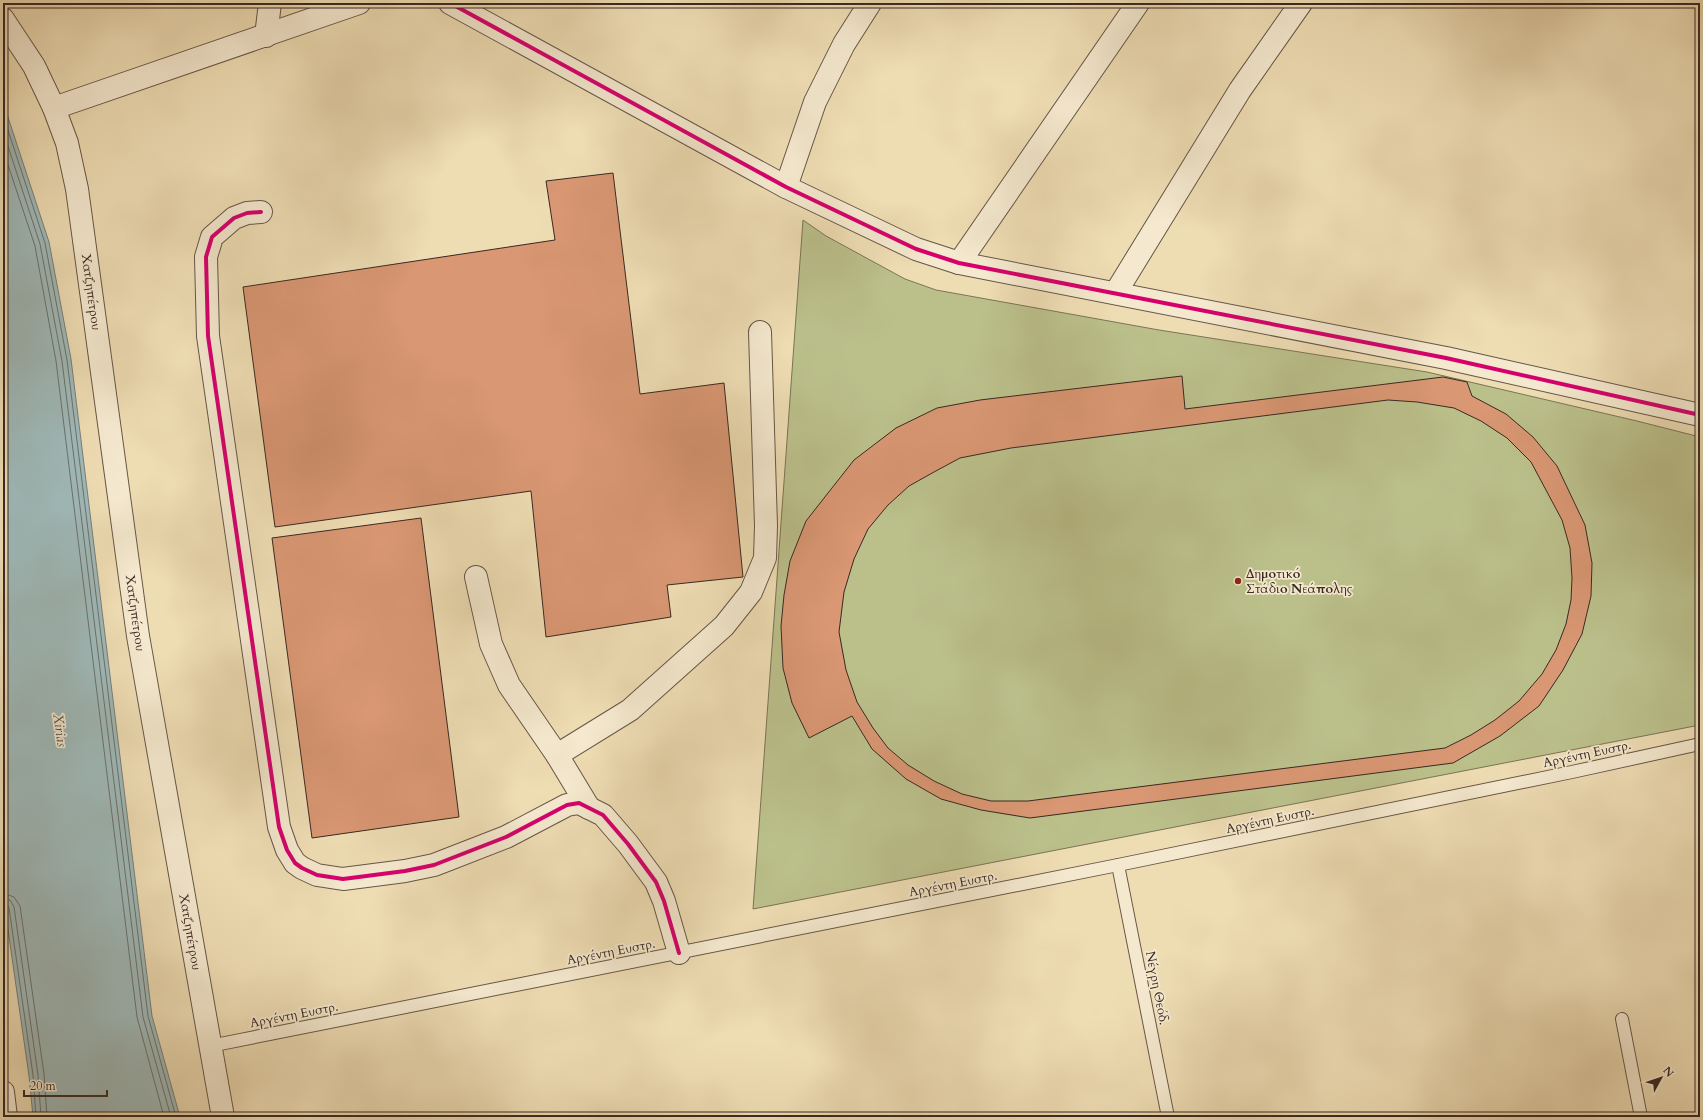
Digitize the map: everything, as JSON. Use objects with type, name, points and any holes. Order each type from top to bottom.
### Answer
[{"type":"street","points":[[266,36],[270,3]]},
{"type":"street","points":[[54,108],[359,3]]},
{"type":"street","points":[[450,3],[786,187],[916,249],[959,263],[1116,292],[1446,358],[1700,415]]},
{"type":"street","points":[[786,187],[815,102],[844,44],[870,3]]},
{"type":"street","points":[[959,263],[1138,3]]},
{"type":"street","points":[[1116,292],[1240,90],[1301,3]]},
{"type":"street","name":"Χατζηπέτρου","points":[[3,19],[34,66],[54,108],[67,143],[77,189],[138,636],[223,1117]]},
{"type":"street","points":[[261,212],[247,213],[234,218],[212,236],[206,257],[208,336],[279,827],[287,850],[295,863],[317,875],[343,879],[405,871],[434,865],[506,838],[567,805],[578,803],[603,815],[656,882],[664,901],[679,953]]},
{"type":"street","points":[[557,755],[630,710],[724,626],[751,592],[765,558],[766,526],[760,332]]},
{"type":"street","points":[[476,577],[491,644],[509,685],[557,755],[589,808]]},
{"type":"street","points":[[3,1092],[6,1117]]},
{"type":"lane","name":"Αργέντη Ευστρ.","points":[[210,1046],[1118,865],[1572,772],[1700,744]]},
{"type":"lane","name":"Νέγρη Θεόδ.","points":[[1118,865],[1168,1117]]},
{"type":"lane","points":[[1622,1019],[1641,1117]]},
{"type":"green space","name":"Δημοτικό Στάδιο Νεάπολης","points":[[803,220],[826,236],[905,279],[936,290],[1159,330],[1427,372],[1700,437],[1700,725],[753,909]]},
{"type":"water","name":"Xirias","points":[[3,102],[49,242],[71,359],[152,1016],[180,1117],[33,1117],[29,1076],[3,895]]},
{"type":"building","points":[[613,173],[640,394],[724,383],[743,577],[667,585],[671,617],[546,637],[531,491],[275,527],[243,287],[555,240],[546,181]]},
{"type":"building","points":[[1182,376],[1185,409],[1443,377],[1467,382],[1472,396],[1506,414],[1533,437],[1557,466],[1585,525],[1592,563],[1591,596],[1582,634],[1563,670],[1539,706],[1500,736],[1453,763],[1030,818],[981,810],[941,799],[906,779],[872,749],[852,716],[809,738],[792,703],[783,668],[781,626],[784,595],[790,561],[806,521],[854,460],[896,428],[937,408],[980,400]],"holes":[[[1388,400],[1417,402],[1454,408],[1481,421],[1507,438],[1531,462],[1562,520],[1570,548],[1572,578],[1571,600],[1566,624],[1556,650],[1542,674],[1519,701],[1495,720],[1471,735],[1445,748],[1028,801],[991,801],[962,794],[934,781],[908,765],[888,748],[873,728],[857,702],[846,670],[839,632],[844,592],[854,559],[868,529],[888,505],[909,486],[960,458],[1011,448]]]},
{"type":"building","points":[[421,518],[459,817],[312,838],[272,538]]},
{"type":"cycle path","points":[[450,3],[786,187],[916,249],[959,263],[1446,358],[1700,415]]},
{"type":"cycle path","points":[[261,212],[247,213],[234,218],[212,237],[206,257],[208,336],[279,827],[287,850],[295,863],[317,875],[343,879],[405,871],[434,865],[506,837],[567,805],[579,803],[603,815],[628,844],[656,882],[664,901],[679,953]]},
{"type":"place","name":"Δημοτικό Στάδιο Νεάπολης","points":[[1238,581]]}]
